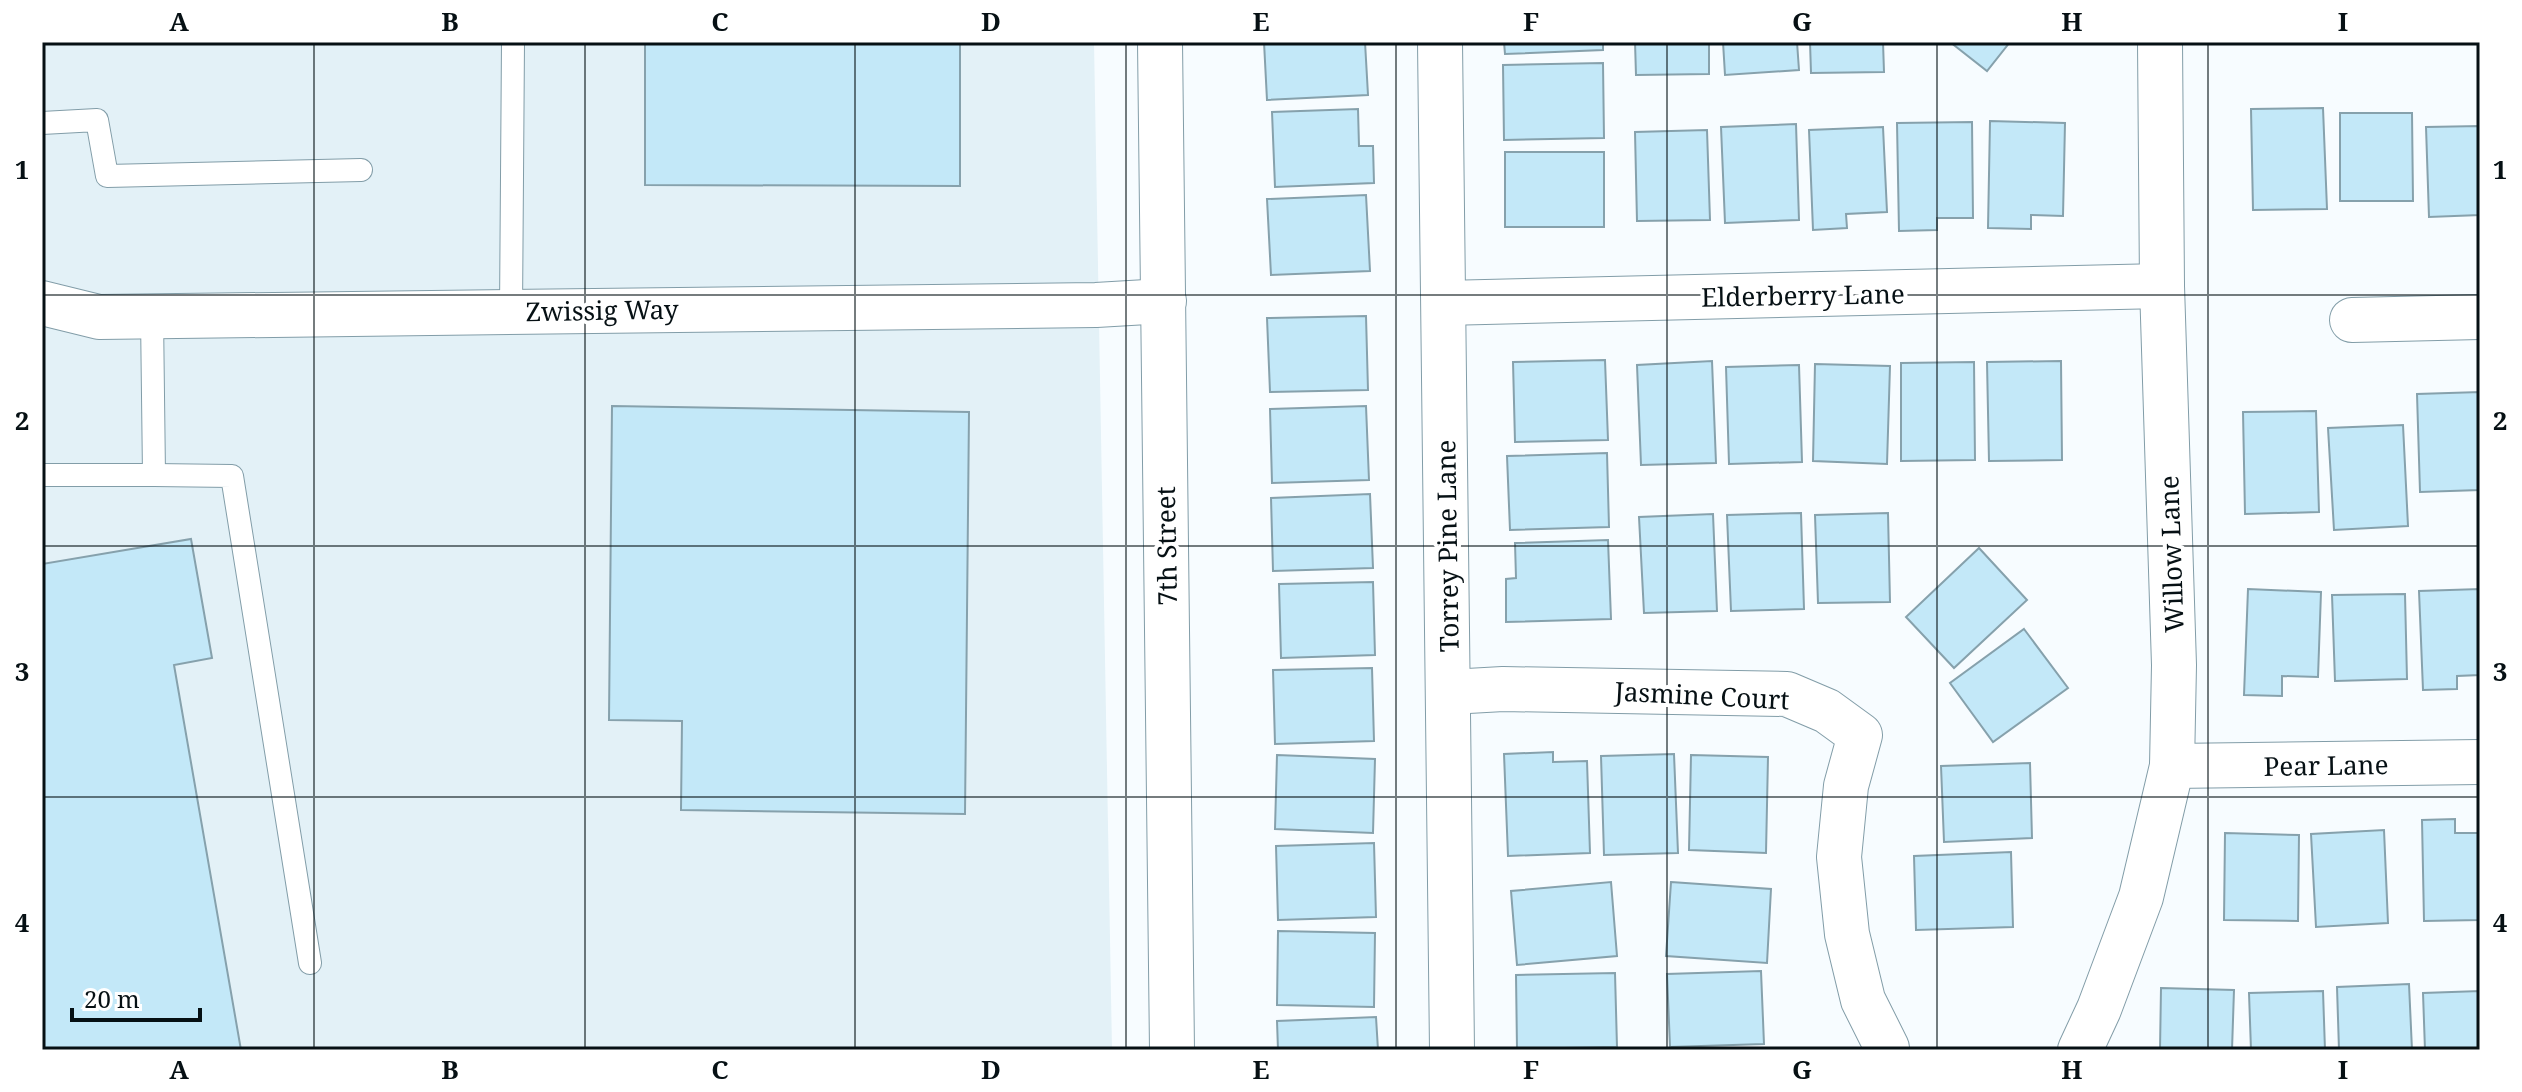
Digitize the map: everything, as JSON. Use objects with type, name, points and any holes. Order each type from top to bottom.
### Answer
[{"type":"street","name":"7th Street","points":[[1160,42],[1172,1050]]},
{"type":"street","name":"Torrey Pine Lane","points":[[1440,42],[1452,1050]]},
{"type":"street","name":"Willow Lane","points":[[2080,1050],[2099,1009],[2141,897],[2172,766],[2174,665],[2162,286],[2160,42]]},
{"type":"street","name":"Elderberry Lane","points":[[1444,303],[2162,286]]},
{"type":"street","name":"Zwissig Way","points":[[42,303],[99,317],[1096,305],[1164,301]]},
{"type":"street","points":[[2352,320],[2480,317]]},
{"type":"street","name":"Jasmine Court","points":[[1450,692],[1607,690],[1787,694],[1827,711],[1860,735],[1846,786],[1839,857],[1847,934],[1863,1000],[1887,1048]]},
{"type":"street","name":"Pear Lane","points":[[2172,766],[2480,762]]},
{"type":"lane","points":[[511,311],[513,42]]},
{"type":"lane","points":[[42,123],[97,120],[107,176],[361,170]]},
{"type":"lane","points":[[152,316],[154,475]]},
{"type":"lane","points":[[42,475],[232,476],[310,963]]},
{"type":"shaded area","points":[[42,42],[1094,42],[1112,1050],[42,1050]]},
{"type":"building","points":[[645,42],[960,42],[960,186],[645,185]]},
{"type":"building","points":[[1264,42],[1365,42],[1368,95],[1267,100]]},
{"type":"building","points":[[1504,42],[1603,42],[1603,50],[1505,54]]},
{"type":"building","points":[[1635,42],[1709,42],[1709,74],[1636,75]]},
{"type":"building","points":[[1723,42],[1797,42],[1799,70],[1725,75]]},
{"type":"building","points":[[1810,42],[1883,42],[1884,72],[1811,73]]},
{"type":"building","points":[[1950,42],[2010,42],[1987,71]]},
{"type":"building","points":[[1603,63],[1604,138],[1504,140],[1503,65]]},
{"type":"building","points":[[2323,108],[2327,209],[2253,210],[2251,109]]},
{"type":"building","points":[[1358,109],[1359,146],[1373,146],[1374,183],[1275,187],[1272,112]]},
{"type":"building","points":[[2340,113],[2412,113],[2413,201],[2340,201]]},
{"type":"building","points":[[1990,121],[2065,123],[2063,216],[2031,215],[2031,229],[1988,228]]},
{"type":"building","points":[[1972,122],[1973,218],[1937,218],[1937,230],[1899,231],[1897,123]]},
{"type":"building","points":[[1796,124],[1799,220],[1725,223],[1721,127]]},
{"type":"building","points":[[2480,126],[2480,215],[2429,217],[2426,127]]},
{"type":"building","points":[[1883,127],[1887,212],[1846,214],[1847,228],[1813,230],[1809,130]]},
{"type":"building","points":[[1707,130],[1710,220],[1637,221],[1635,132]]},
{"type":"building","points":[[1505,152],[1604,152],[1604,227],[1505,227]]},
{"type":"building","points":[[1366,195],[1370,271],[1271,275],[1267,199]]},
{"type":"building","points":[[1366,316],[1368,390],[1270,392],[1267,318]]},
{"type":"building","points":[[1605,360],[1608,440],[1515,442],[1513,362]]},
{"type":"building","points":[[1712,361],[1716,463],[1641,465],[1637,365]]},
{"type":"building","points":[[2061,361],[2062,460],[1989,461],[1987,362]]},
{"type":"building","points":[[1974,362],[1975,460],[1901,461],[1901,363]]},
{"type":"building","points":[[1815,364],[1890,366],[1887,464],[1813,461]]},
{"type":"building","points":[[1799,365],[1802,462],[1729,464],[1726,367]]},
{"type":"building","points":[[2480,392],[2480,490],[2420,492],[2417,394]]},
{"type":"building","points":[[612,406],[969,412],[965,814],[681,810],[682,721],[609,720]]},
{"type":"building","points":[[1366,406],[1369,480],[1272,483],[1270,409]]},
{"type":"building","points":[[2316,411],[2319,512],[2245,514],[2243,412]]},
{"type":"building","points":[[2403,425],[2408,526],[2334,530],[2328,428]]},
{"type":"building","points":[[1607,453],[1609,527],[1510,530],[1507,456]]},
{"type":"building","points":[[1370,494],[1373,568],[1273,571],[1271,498]]},
{"type":"building","points":[[1801,513],[1804,609],[1731,611],[1727,515]]},
{"type":"building","points":[[1888,513],[1890,602],[1818,603],[1815,515]]},
{"type":"building","points":[[1713,514],[1717,611],[1644,613],[1639,517]]},
{"type":"building","points":[[191,539],[212,658],[174,665],[241,1050],[42,1050],[42,564]]},
{"type":"building","points":[[1608,540],[1611,619],[1506,622],[1506,579],[1516,578],[1515,543]]},
{"type":"building","points":[[1979,548],[2027,600],[1954,668],[1906,617]]},
{"type":"building","points":[[1373,582],[1375,655],[1281,658],[1279,584]]},
{"type":"building","points":[[2248,589],[2321,592],[2318,677],[2282,676],[2282,696],[2244,695]]},
{"type":"building","points":[[2480,589],[2480,675],[2457,676],[2457,689],[2423,690],[2419,591]]},
{"type":"building","points":[[2405,594],[2407,679],[2335,681],[2332,595]]},
{"type":"building","points":[[2024,629],[2068,688],[1993,742],[1950,683]]},
{"type":"building","points":[[1372,668],[1374,741],[1275,744],[1273,670]]},
{"type":"building","points":[[1553,752],[1553,762],[1587,761],[1590,853],[1508,856],[1504,754]]},
{"type":"building","points":[[1674,754],[1678,853],[1604,855],[1601,756]]},
{"type":"building","points":[[1277,755],[1375,759],[1373,833],[1275,829]]},
{"type":"building","points":[[1691,755],[1768,757],[1766,853],[1689,850]]},
{"type":"building","points":[[2030,763],[2032,838],[1944,842],[1941,766]]},
{"type":"building","points":[[2455,819],[2455,833],[2480,833],[2480,920],[2424,921],[2422,820]]},
{"type":"building","points":[[2384,830],[2388,923],[2316,927],[2311,834]]},
{"type":"building","points":[[2225,833],[2299,835],[2298,921],[2224,920]]},
{"type":"building","points":[[1374,843],[1376,917],[1278,920],[1276,846]]},
{"type":"building","points":[[2011,852],[2013,927],[1916,930],[1914,856]]},
{"type":"building","points":[[1611,882],[1617,956],[1517,965],[1511,891]]},
{"type":"building","points":[[1671,882],[1771,889],[1767,963],[1666,956]]},
{"type":"building","points":[[1278,931],[1375,933],[1374,1007],[1277,1005]]},
{"type":"building","points":[[1761,971],[1764,1044],[1670,1047],[1667,974]]},
{"type":"building","points":[[1615,973],[1617,1047],[1517,1049],[1516,975]]},
{"type":"building","points":[[2409,984],[2412,1050],[2339,1050],[2337,987]]},
{"type":"building","points":[[2161,988],[2234,990],[2232,1050],[2160,1050]]},
{"type":"building","points":[[2323,991],[2325,1050],[2251,1050],[2249,993]]},
{"type":"building","points":[[2480,991],[2480,1050],[2425,1050],[2423,993]]},
{"type":"building","points":[[1376,1017],[1378,1050],[1278,1050],[1277,1021]]}]
